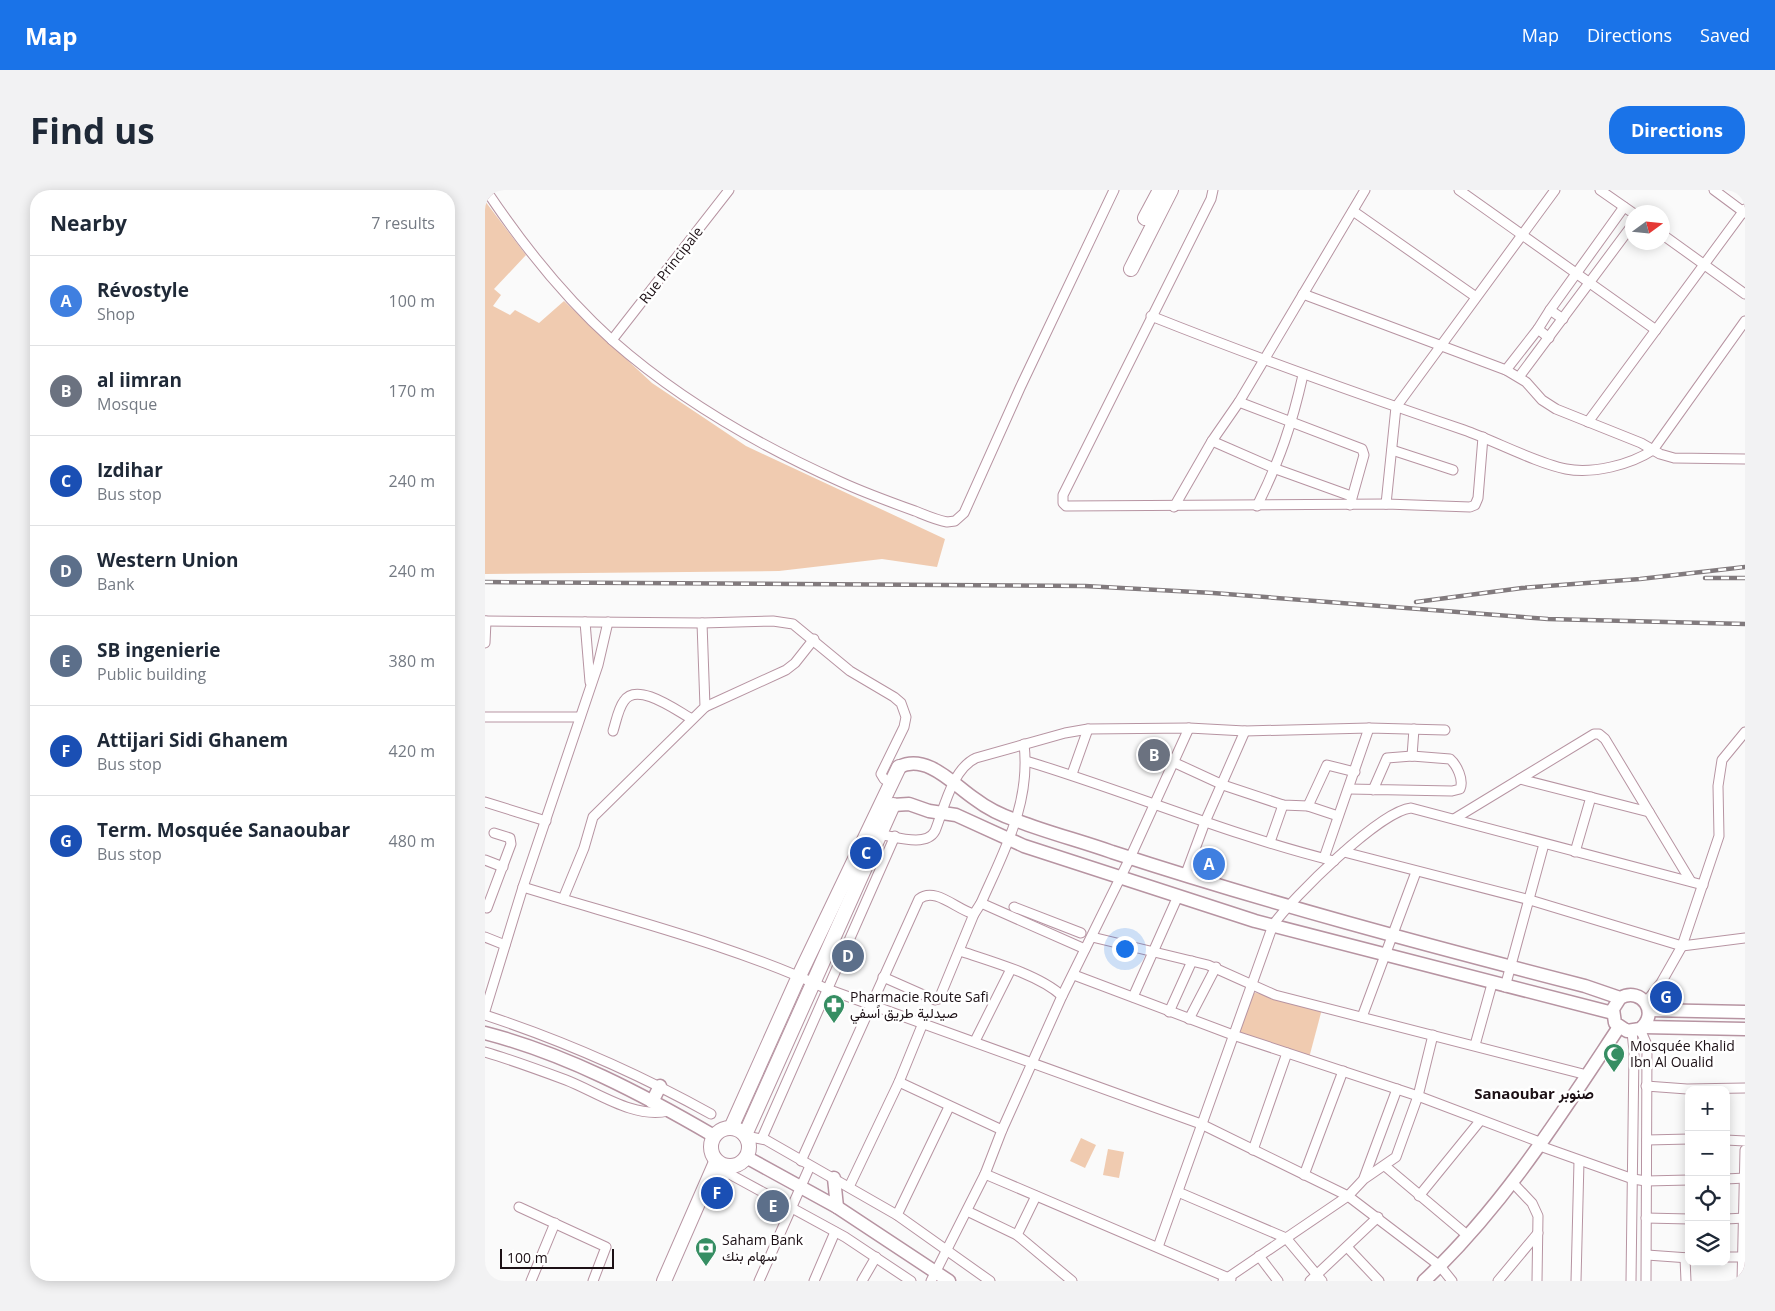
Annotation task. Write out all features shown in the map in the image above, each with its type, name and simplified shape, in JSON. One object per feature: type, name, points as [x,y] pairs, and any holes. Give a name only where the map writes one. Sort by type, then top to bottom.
[{"type":"main road","points":[[1160,190],[1128,267],[1171,190]]},
{"type":"main road","points":[[731,1128],[799,976],[891,783],[899,767],[910,764],[927,767],[955,783],[985,806],[1017,821],[1185,876],[1286,906],[1620,998],[1631,995],[1647,1006],[1745,1012]]},
{"type":"main road","points":[[745,1136],[878,834],[893,805],[909,804],[962,817],[1009,840],[1121,878],[1273,925],[1385,956],[1613,1013]]},
{"type":"main road","points":[[1619,1027],[1613,1013],[1615,1005],[1620,998]]},
{"type":"main road","points":[[1638,1029],[1648,1020],[1647,1006]]},
{"type":"main road","points":[[1619,1027],[1638,1029],[1745,1029]]},
{"type":"main road","points":[[1424,1281],[1467,1236],[1513,1182],[1541,1144],[1619,1027]]},
{"type":"main road","points":[[485,1033],[524,1044],[570,1062],[668,1110],[714,1136]]},
{"type":"main road","points":[[651,1102],[660,1086]]},
{"type":"main road","points":[[731,1128],[745,1136],[749,1144],[746,1157],[738,1165],[723,1166],[710,1149],[714,1136],[723,1129],[731,1128]]},
{"type":"main road","points":[[746,1157],[837,1207],[934,1276],[949,1281]]},
{"type":"main road","points":[[664,1281],[723,1166]]},
{"type":"main road","points":[[674,1281],[723,1166]]},
{"type":"main road","points":[[834,1178],[837,1207]]},
{"type":"street","points":[[486,190],[530,250],[613,340],[683,395],[786,456],[870,495],[943,521],[951,522],[964,513],[1020,388],[1114,190]]},
{"type":"street","name":"Rue Principale","points":[[613,340],[729,190]]},
{"type":"street","points":[[1213,190],[1211,199],[1151,316],[1062,499],[1063,503],[1069,507],[1386,504],[1469,507],[1475,504],[1478,498],[1483,437]]},
{"type":"street","points":[[1174,507],[1212,441],[1264,361],[1365,190]]},
{"type":"street","points":[[1459,190],[1656,330]]},
{"type":"street","points":[[1386,504],[1396,407],[1555,190]]},
{"type":"street","points":[[1505,370],[1538,329],[1576,272],[1624,207],[1600,190]]},
{"type":"street","points":[[1588,422],[1744,211],[1714,190]]},
{"type":"street","points":[[1353,211],[1476,297]]},
{"type":"street","points":[[1519,378],[1625,234]]},
{"type":"street","points":[[1670,239],[1745,294]]},
{"type":"street","points":[[1303,294],[1505,370],[1519,378],[1549,405],[1673,458],[1745,459]]},
{"type":"street","points":[[1550,310],[1563,319]]},
{"type":"street","points":[[1151,316],[1264,361],[1483,437],[1555,466],[1576,470],[1607,467],[1641,457],[1653,450],[1745,321]]},
{"type":"street","points":[[1538,329],[1549,338]]},
{"type":"street","points":[[1257,506],[1276,469],[1292,422],[1303,375]]},
{"type":"street","points":[[1239,402],[1362,449],[1364,455],[1350,505]]},
{"type":"street","points":[[1212,441],[1276,469],[1351,496]]},
{"type":"street","points":[[1392,450],[1453,470]]},
{"type":"street","points":[[485,643],[485,621],[784,622],[793,624],[814,639],[850,671],[893,696],[903,708],[905,717],[904,727],[881,774],[883,779],[891,783]]},
{"type":"street","points":[[585,622],[590,685]]},
{"type":"street","points":[[485,1011],[523,887],[601,654],[608,622]]},
{"type":"street","points":[[702,623],[705,707]]},
{"type":"street","points":[[563,899],[584,848],[593,818],[705,707],[786,670],[795,663],[814,639]]},
{"type":"street","points":[[613,731],[623,702],[629,696],[638,694],[647,695],[692,719]]},
{"type":"street","points":[[486,720],[580,717]]},
{"type":"street","points":[[934,1276],[985,1174],[1002,1130],[1062,996],[1121,878],[1189,728]]},
{"type":"street","points":[[878,834],[926,839],[933,835],[955,783],[963,768],[972,760],[1024,744],[1088,729],[1189,728],[1245,731],[1369,728],[1445,730]]},
{"type":"street","points":[[1324,858],[1369,728]]},
{"type":"street","points":[[1072,774],[1088,729]]},
{"type":"street","points":[[1412,756],[1414,730]]},
{"type":"street","points":[[1185,876],[1205,822],[1223,785],[1245,731]]},
{"type":"street","points":[[1453,819],[1595,734],[1599,734],[1605,739],[1690,880]]},
{"type":"street","points":[[1647,1006],[1682,946],[1719,836],[1718,786],[1722,760],[1744,736]]},
{"type":"street","points":[[883,977],[935,1000],[939,999],[974,914],[981,904],[1017,821],[1026,761],[1024,744]]},
{"type":"street","points":[[1349,789],[1373,790],[1416,791],[1457,790],[1460,789],[1462,784],[1457,768],[1450,759],[1412,756],[1387,758],[1373,790]]},
{"type":"street","points":[[1026,761],[1072,774],[1205,822],[1334,861]]},
{"type":"street","points":[[1173,762],[1223,785],[1283,805],[1308,806],[1338,816]]},
{"type":"street","points":[[1308,806],[1327,765],[1355,772]]},
{"type":"street","points":[[1520,778],[1649,812]]},
{"type":"street","points":[[1411,808],[1416,791]]},
{"type":"street","points":[[1575,852],[1591,797]]},
{"type":"street","points":[[485,802],[546,821]]},
{"type":"street","points":[[1270,842],[1283,805]]},
{"type":"street","points":[[1158,1247],[1273,925],[1286,906],[1334,861],[1396,812],[1411,808],[1575,852],[1690,880],[1703,885]]},
{"type":"street","points":[[487,908],[511,841],[510,838],[494,833]]},
{"type":"street","points":[[762,1138],[895,836]]},
{"type":"street","points":[[1475,1045],[1499,985],[1511,967],[1544,844]]},
{"type":"street","points":[[1344,852],[1530,900],[1682,946],[1745,938]]},
{"type":"street","points":[[485,860],[503,867]]},
{"type":"street","points":[[1362,1017],[1416,872]]},
{"type":"street","points":[[523,887],[799,976],[827,989],[1034,1062],[1201,1124],[1348,1196],[1440,1266],[1452,1281]]},
{"type":"street","points":[[801,1161],[916,905],[923,896],[938,897],[974,914]]},
{"type":"street","points":[[1133,997],[1178,896]]},
{"type":"street","points":[[981,904],[1085,949]]},
{"type":"street","points":[[1014,907],[1081,932]]},
{"type":"street","points":[[1046,932],[1051,921]]},
{"type":"street","points":[[485,937],[505,945]]},
{"type":"street","points":[[1092,937],[1216,967],[1275,995],[1475,1045],[1587,1076]]},
{"type":"street","points":[[960,951],[1011,969],[1056,990],[1062,996]]},
{"type":"street","points":[[1169,1012],[1191,961]]},
{"type":"street","points":[[1189,1019],[1216,967]]},
{"type":"street","points":[[975,1041],[1011,969]]},
{"type":"street","points":[[1074,974],[1233,1035],[1418,1096],[1541,1144],[1579,1161],[1633,1179],[1646,1181],[1685,1180]]},
{"type":"street","points":[[485,1015],[551,1038],[660,1086],[711,1114]]},
{"type":"street","points":[[849,1187],[899,1082],[923,1023]]},
{"type":"street","points":[[1638,1029],[1647,1045],[1646,1281]]},
{"type":"street","points":[[1631,1281],[1634,1051],[1638,1029]]},
{"type":"street","points":[[985,1174],[1158,1247],[1228,1280],[1259,1256],[1348,1196],[1364,1179],[1396,1157],[1418,1096],[1433,1035]]},
{"type":"street","points":[[485,1052],[547,1073],[638,1110],[650,1113],[668,1110]]},
{"type":"street","points":[[1253,1150],[1287,1053]]},
{"type":"street","points":[[1304,1175],[1343,1071]]},
{"type":"street","points":[[899,1082],[949,1107],[1002,1130]]},
{"type":"street","points":[[1646,1086],[1687,1089],[1745,1088]]},
{"type":"street","points":[[1364,1179],[1397,1089]]},
{"type":"street","points":[[897,1214],[949,1107]]},
{"type":"street","points":[[1419,1196],[1480,1121]]},
{"type":"street","points":[[745,1136],[762,1138],[897,1214],[990,1281]]},
{"type":"street","points":[[1647,1140],[1685,1139]]},
{"type":"street","points":[[1730,1140],[1745,1140]]},
{"type":"street","points":[[1742,1281],[1745,1218],[1743,1206],[1745,1150]]},
{"type":"street","points":[[1576,1281],[1579,1161]]},
{"type":"street","points":[[723,1166],[876,1257],[911,1281]]},
{"type":"street","points":[[759,1281],[810,1166]]},
{"type":"street","points":[[1385,1166],[1467,1236]]},
{"type":"street","points":[[1730,1179],[1745,1178]]},
{"type":"street","points":[[1513,1182],[1536,1208],[1538,1233],[1537,1281]]},
{"type":"street","points":[[1179,1192],[1286,1238],[1317,1279],[1378,1217]]},
{"type":"street","points":[[1017,1235],[1036,1196]]},
{"type":"street","points":[[519,1207],[606,1247],[593,1281]]},
{"type":"street","points":[[967,1211],[1017,1235],[1072,1281]]},
{"type":"street","points":[[1646,1218],[1685,1219]]},
{"type":"street","points":[[1730,1219],[1745,1218]]},
{"type":"street","points":[[531,1281],[555,1223]]},
{"type":"street","points":[[814,1281],[835,1232]]},
{"type":"street","points":[[1504,1279],[1538,1233]]},
{"type":"street","points":[[1347,1247],[1379,1281]]},
{"type":"street","points":[[1647,1255],[1685,1258]]},
{"type":"street","points":[[1259,1256],[1278,1281]]},
{"type":"street","points":[[862,1281],[876,1257]]},
{"type":"street","points":[[1730,1257],[1744,1257]]},
{"type":"street","points":[[1686,1281],[1687,1266]]},
{"type":"shaded area","points":[[485,201],[526,255],[494,289],[501,295],[493,306],[510,315],[515,310],[539,323],[564,301],[652,383],[746,446],[945,539],[937,567],[882,559],[779,571],[485,574]]},
{"type":"shaded area","points":[[1252,992],[1322,1009],[1309,1058],[1234,1033]]},
{"type":"shaded area","points":[[1081,1138],[1096,1145],[1085,1168],[1070,1161]]},
{"type":"shaded area","points":[[1108,1149],[1124,1152],[1119,1178],[1103,1175]]},
{"type":"railway","points":[[1416,602],[1522,588],[1640,579],[1745,567]]},
{"type":"railway","points":[[1705,578],[1745,578]]},
{"type":"railway","points":[[485,582],[1085,586],[1213,593],[1548,619],[1745,624]]},
{"type":"place","name":"al iimran","points":[[1154,755]]},
{"type":"place","name":"Izdihar","points":[[866,853]]},
{"type":"place","name":"Révostyle","points":[[1209,864]]},
{"type":"place","name":"Western Union","points":[[848,956]]},
{"type":"place","name":"Term. Mosquée Sanaoubar","points":[[1666,997]]},
{"type":"place","name":"Pharmacie Route Safi صيدلية طريق اًسفي","points":[[834,1024]]},
{"type":"place","name":"Mosquée Khalid Ibn Al Oualid","points":[[1614,1073]]},
{"type":"place","name":"Attijari Sidi Ghanem","points":[[717,1193]]},
{"type":"place","name":"SB ingenierie","points":[[773,1206]]},
{"type":"place","name":"Saham Bank سهام بنك","points":[[706,1267]]},
{"type":"district","name":"Sanaoubar صنوبر","points":[[1534,1094]]}]
